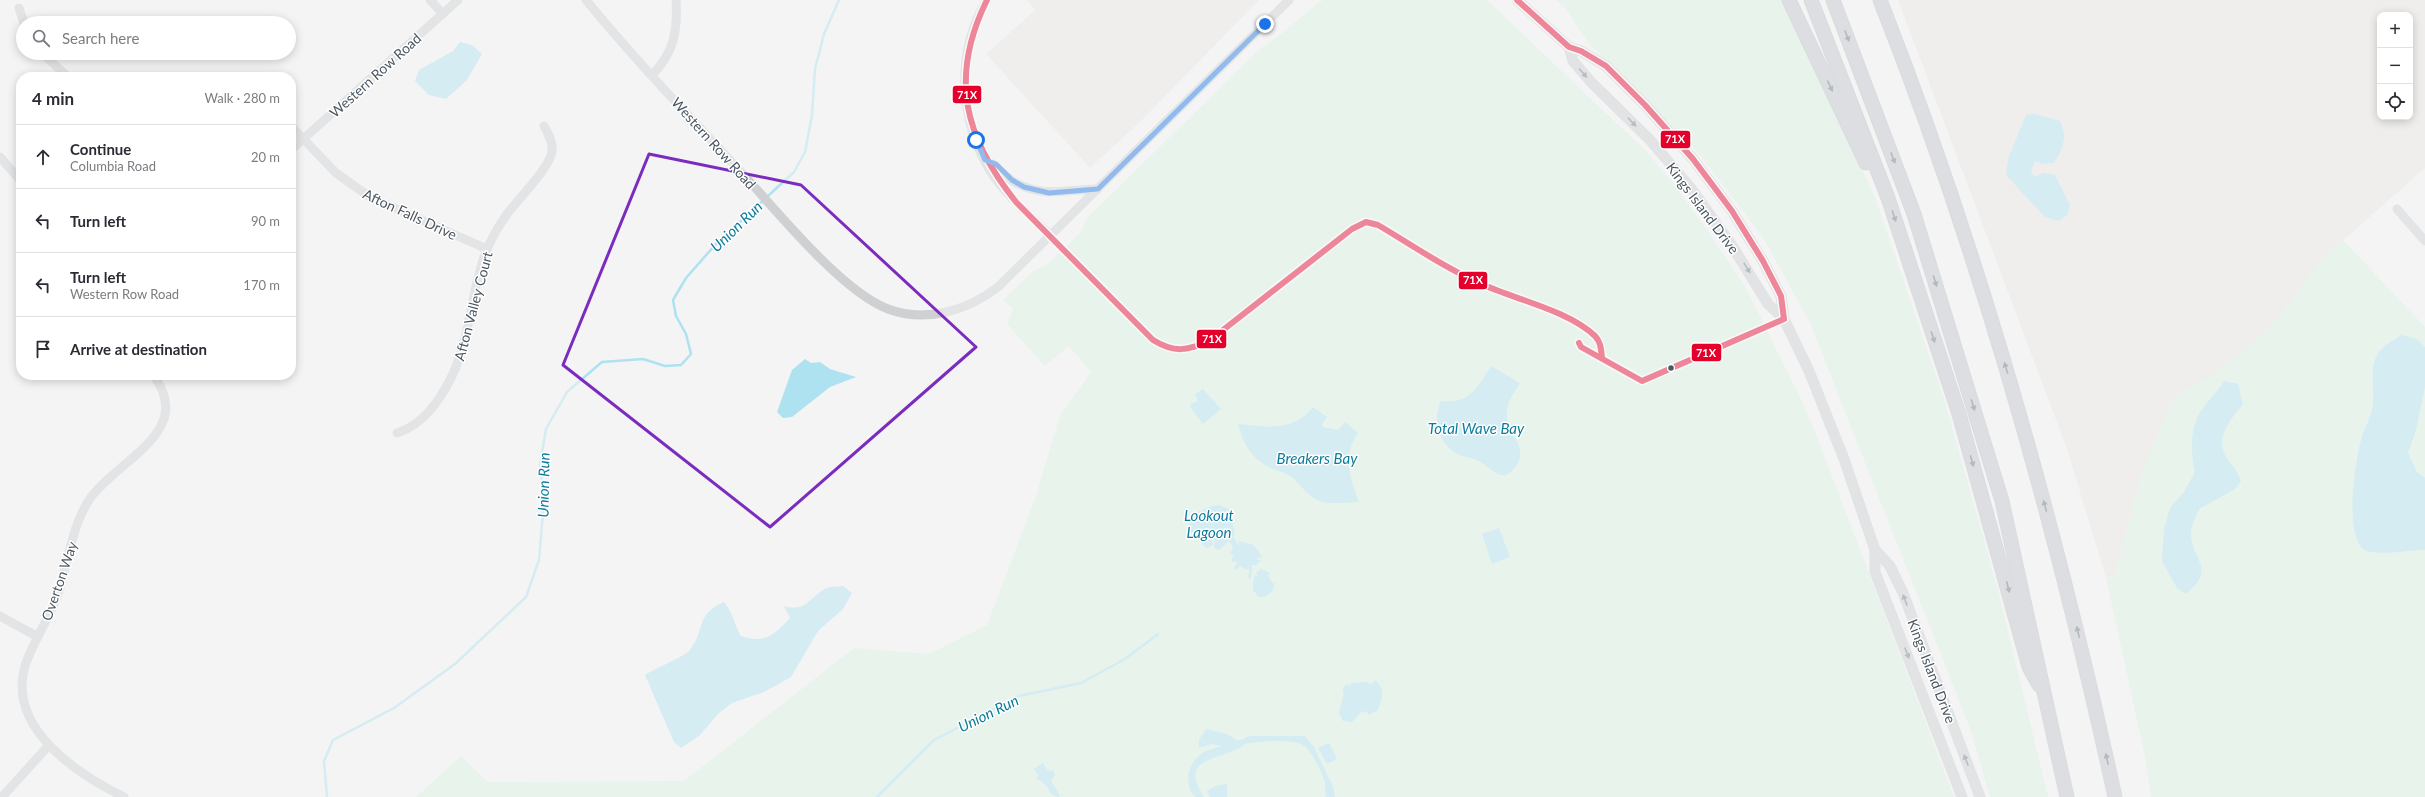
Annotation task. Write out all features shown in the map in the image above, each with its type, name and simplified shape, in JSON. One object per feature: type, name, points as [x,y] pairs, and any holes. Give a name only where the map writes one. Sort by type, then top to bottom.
[{"type":"highway","points":[[1789,0],[1870,172],[1888,198]]},
{"type":"highway","points":[[1811,0],[1888,198],[1958,414],[2029,667],[2046,699]]},
{"type":"highway","points":[[1834,0],[1914,214],[2000,494],[2067,797]]},
{"type":"highway","points":[[1880,0],[1954,204],[2025,433],[2076,625],[2115,797]]},
{"type":"main road","name":"Kings Island Drive","points":[[1518,0],[1569,47],[1581,51],[1606,66],[1645,105],[1693,159],[1732,211],[1763,262],[1781,296],[1784,320],[1815,385],[1844,459],[1875,550],[1875,572],[1962,797]]},
{"type":"main road","name":"Kings Island Drive","points":[[1569,47],[1573,61],[1586,77],[1650,140],[1690,187],[1735,250],[1768,304],[1784,320]]},
{"type":"main road","name":"Kings Island Drive","points":[[1875,550],[1890,566],[1903,593],[1980,797]]},
{"type":"street","points":[[430,0],[443,14]]},
{"type":"street","name":"Western Row Road","points":[[296,145],[458,0]]},
{"type":"street","name":"Western Row Road","points":[[586,0],[756,189],[838,275],[865,297],[888,309],[921,315],[938,314],[984,298],[1050,236],[1289,0]]},
{"type":"street","points":[[652,75],[669,53],[676,37],[678,20],[676,0]]},
{"type":"street","points":[[987,0],[969,39],[965,80],[968,112],[985,160],[1001,186],[1050,236]]},
{"type":"street","points":[[19,8],[22,16]]},
{"type":"street","points":[[50,60],[63,72]]},
{"type":"street","name":"Afton Valley Court","points":[[397,433],[410,429],[421,421],[446,389],[456,371],[467,339],[478,279],[487,249],[505,217],[551,158],[552,145],[544,126]]},
{"type":"street","name":"Afton Falls Drive","points":[[296,131],[336,173],[370,197],[487,249]]},
{"type":"street","points":[[0,157],[16,175]]},
{"type":"street","points":[[985,160],[996,164],[1012,180],[1024,187],[1049,193],[1098,189]]},
{"type":"street","points":[[2398,209],[2425,241]]},
{"type":"street","name":"Overton Way","points":[[124,797],[92,780],[49,745],[30,719],[23,693],[25,667],[56,599],[79,520],[88,502],[105,481],[151,440],[164,424],[167,410],[165,396],[156,380]]},
{"type":"street","points":[[0,616],[38,637]]},
{"type":"street","points":[[2,797],[49,745]]},
{"type":"highlighted area","points":[[649,154],[801,185],[976,347],[770,527],[563,365]]},
{"type":"shaded area","points":[[1027,0],[1259,0],[1139,123],[1090,168],[986,54],[1035,10]]},
{"type":"shaded area","points":[[1898,0],[2425,0],[2425,168],[2323,258],[2282,313],[2260,337],[2214,374],[2173,398],[2141,476],[2115,575],[2106,578],[2067,449]]},
{"type":"green space","points":[[1323,0],[1487,0],[1646,151],[1672,182],[1707,230],[1747,290],[1800,397],[1814,429],[1954,797],[416,797],[461,756],[488,782],[684,781],[854,648],[929,654],[987,625],[1036,496],[1060,415],[1091,372],[1069,346],[1045,366],[1007,324],[1013,309],[1003,300],[1034,270],[1047,265],[1081,232],[1086,219],[1261,48]]},
{"type":"green space","points":[[1556,0],[1786,0],[1876,200],[1944,399],[1998,590],[2048,797],[1990,797],[1971,731],[1810,323],[1764,239],[1700,155],[1588,42],[1565,8]]},
{"type":"green space","points":[[2343,240],[2425,327],[2425,797],[2151,797],[2145,757],[2106,578],[2115,575],[2141,476],[2173,398],[2214,374],[2260,337],[2282,313],[2323,258]]},
{"type":"water","points":[[460,42],[472,45],[482,54],[467,80],[446,99],[429,95],[415,81],[419,70],[453,51]]},
{"type":"water","points":[[2035,114],[2060,121],[2064,133],[2062,148],[2054,163],[2043,164],[2035,161],[2031,171],[2034,177],[2043,173],[2055,175],[2070,205],[2067,215],[2059,221],[2045,217],[2006,175],[2008,159],[2026,115]]},
{"type":"water","points":[[2401,335],[2417,339],[2425,347],[2425,387],[2416,430],[2408,453],[2417,472],[2425,478],[2425,550],[2383,553],[2367,551],[2362,548],[2357,539],[2354,527],[2353,512],[2354,480],[2361,440],[2373,405],[2374,364],[2379,352]]},
{"type":"water","points":[[805,359],[811,363],[820,362],[830,369],[856,377],[830,387],[792,417],[783,418],[777,412],[792,370]]},
{"type":"water","name":"Total Wave Bay","points":[[1491,366],[1520,383],[1512,396],[1507,410],[1509,427],[1519,447],[1519,462],[1513,470],[1508,474],[1503,475],[1494,472],[1477,460],[1459,455],[1450,449],[1441,437],[1437,423],[1438,408],[1441,401],[1451,402],[1459,400],[1472,393],[1482,381]]},
{"type":"water","points":[[2224,381],[2238,384],[2243,404],[2225,430],[2222,445],[2228,460],[2241,481],[2235,489],[2199,509],[2191,532],[2194,550],[2200,563],[2200,577],[2195,585],[2186,594],[2177,588],[2162,561],[2164,529],[2170,508],[2184,492],[2195,472],[2192,443],[2196,421],[2199,414]]},
{"type":"water","points":[[1203,389],[1221,409],[1203,424],[1190,407],[1191,404],[1198,401],[1195,394]]},
{"type":"water","name":"Breakers Bay","points":[[1313,407],[1327,417],[1322,424],[1323,427],[1338,430],[1345,422],[1358,433],[1350,450],[1349,467],[1359,502],[1328,503],[1315,499],[1292,477],[1263,464],[1253,455],[1242,437],[1238,424],[1269,427],[1288,424],[1297,421]]},
{"type":"water","name":"Lookout Lagoon","points":[[1219,505],[1231,510],[1225,515],[1232,522],[1235,534],[1233,537],[1239,546],[1239,541],[1254,545],[1262,557],[1256,559],[1267,563],[1259,561],[1257,565],[1252,565],[1251,579],[1248,578],[1250,568],[1247,570],[1240,566],[1236,570],[1234,567],[1237,562],[1232,562],[1232,558],[1235,556],[1230,554],[1233,547],[1229,541],[1219,550],[1214,548],[1215,540],[1212,540],[1213,545],[1206,548],[1192,532],[1188,535],[1189,523],[1196,514],[1201,510]]},
{"type":"water","points":[[1499,528],[1510,557],[1492,564],[1482,534]]},
{"type":"water","points":[[1261,569],[1270,573],[1268,575],[1272,583],[1274,583],[1274,586],[1270,594],[1259,597],[1253,590],[1254,575],[1258,577],[1256,573]]},
{"type":"water","points":[[843,586],[852,593],[843,609],[818,631],[791,677],[764,692],[732,703],[719,713],[699,736],[681,748],[674,742],[645,675],[689,651],[694,644],[704,618],[708,612],[724,602],[741,636],[757,639],[763,638],[774,633],[790,618],[784,606],[792,608],[798,607],[808,603],[821,591],[827,588]]},
{"type":"water","points":[[1375,680],[1381,687],[1382,691],[1382,698],[1378,710],[1369,715],[1367,711],[1360,713],[1352,722],[1343,721],[1339,713],[1343,696],[1346,694],[1343,694],[1343,687],[1349,684],[1350,687],[1351,683],[1365,682],[1372,684]]},
{"type":"water","points":[[1206,729],[1227,734],[1238,741],[1249,736],[1305,736],[1314,747],[1333,787],[1335,797],[1326,797],[1325,782],[1323,777],[1310,752],[1303,745],[1292,742],[1275,741],[1245,744],[1238,749],[1208,760],[1202,764],[1197,769],[1195,776],[1197,785],[1204,797],[1195,797],[1191,791],[1188,778],[1189,771],[1195,759],[1206,751],[1222,746],[1212,744],[1199,748],[1199,740]]},
{"type":"water","points":[[1329,743],[1337,759],[1327,764],[1318,748]]},
{"type":"water","points":[[1043,763],[1048,771],[1053,770],[1055,775],[1051,781],[1060,796],[1058,797],[1051,794],[1046,785],[1036,778],[1039,776],[1034,769]]},
{"type":"water","points":[[1227,784],[1227,797],[1210,797],[1207,791],[1216,786]]},
{"type":"waterway","name":"Union Run","points":[[327,797],[324,761],[333,740],[394,708],[455,664],[526,597],[539,560],[544,501],[540,464],[546,429],[567,392],[602,362],[643,359],[665,366],[681,365],[691,354],[686,334],[676,316],[673,300],[686,278],[715,245],[794,172],[805,152],[812,115],[815,69],[824,34],[839,0]]},
{"type":"waterway","name":"Union Run","points":[[877,797],[934,740],[1019,696],[1081,683],[1125,659],[1158,634]]},
{"type":"transit line","name":"71X","points":[[987,0],[975,28],[968,55],[966,81],[968,106],[974,130],[984,154],[998,178],[1016,202],[1153,340],[1174,349],[1187,349],[1209,341],[1352,229],[1366,222],[1378,225],[1444,265],[1471,279],[1557,313],[1584,327],[1597,338],[1602,358]]},
{"type":"transit line","name":"71X","points":[[1517,0],[1569,47],[1581,51],[1606,66],[1645,105],[1693,159],[1732,211],[1763,261],[1781,296],[1784,319]]},
{"type":"transit line","name":"71X","points":[[1579,343],[1581,347],[1642,381],[1784,319]]},
{"type":"route","points":[[976,140],[985,160],[996,164],[999,169],[1012,180],[1024,187],[1049,193],[1080,189],[1098,189],[1265,24]]}]
